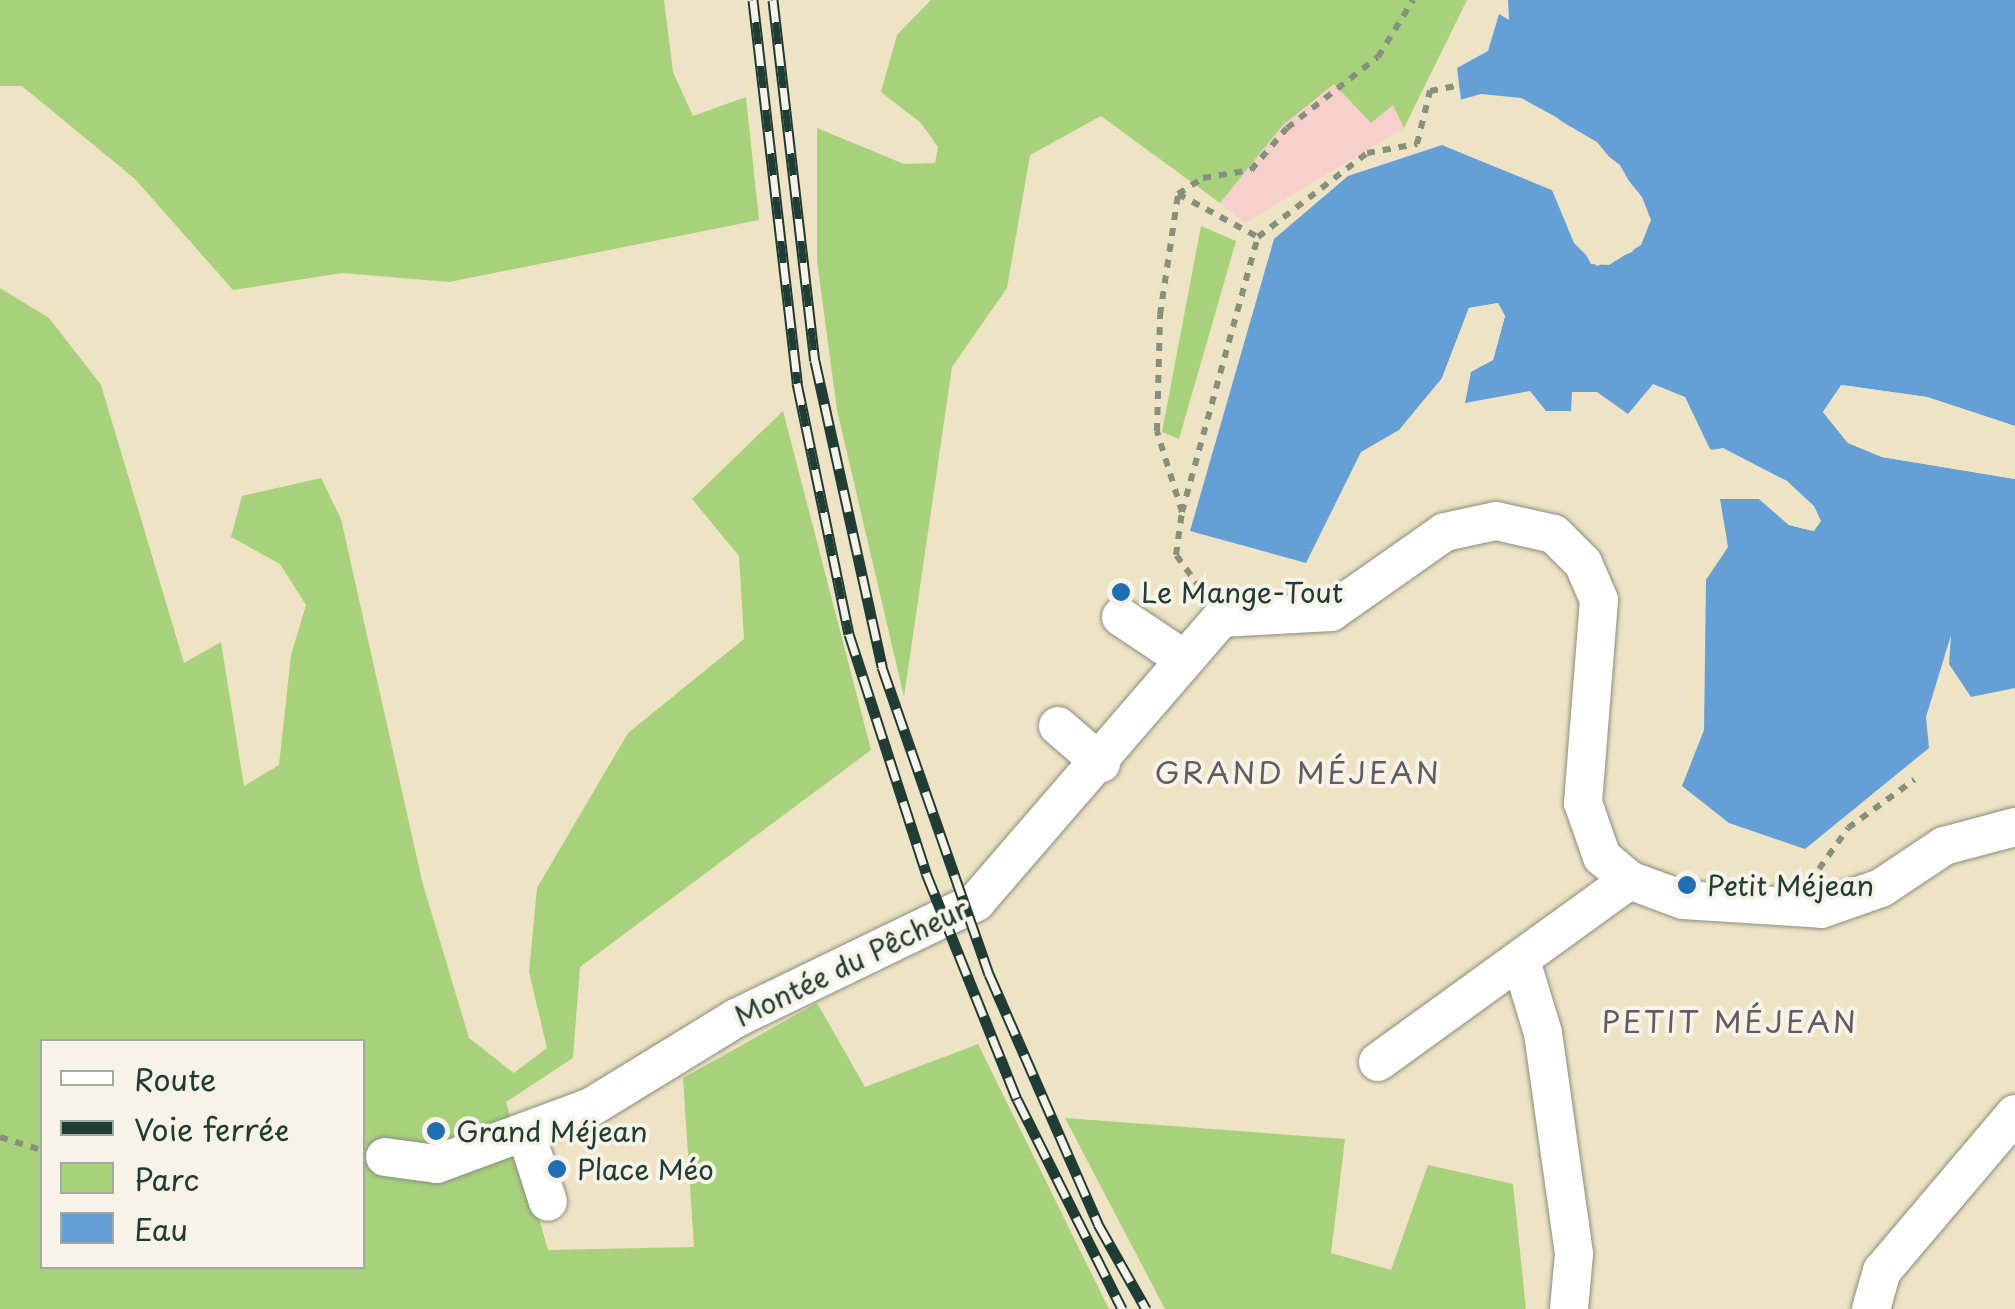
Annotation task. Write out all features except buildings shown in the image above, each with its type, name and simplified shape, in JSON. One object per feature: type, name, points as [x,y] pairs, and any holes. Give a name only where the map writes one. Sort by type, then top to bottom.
[{"type":"street","points":[[1221,618],[1331,612],[1445,532],[1496,521],[1554,534],[1583,563],[1599,600],[1583,803],[1602,857],[1629,880],[1683,900],[1795,908],[1881,888],[1944,846],[2015,827]]},
{"type":"street","points":[[1121,617],[1184,660]]},
{"type":"street","name":"Montée du Pêcheur","points":[[386,1157],[437,1164],[591,1107],[736,1018],[976,902],[1101,764],[1221,618]]},
{"type":"street","points":[[1058,726],[1101,764]]},
{"type":"street","points":[[1378,1062],[1522,964],[1629,880]]},
{"type":"street","points":[[1522,964],[1543,1033],[1574,1254],[1569,1309]]},
{"type":"street","points":[[1871,1309],[1882,1271],[2015,1114]]},
{"type":"street","points":[[526,1132],[548,1202]]},
{"type":"path","points":[[1182,512],[1157,431],[1160,315],[1178,194],[1203,178],[1252,170],[1287,128],[1378,57],[1413,0]]},
{"type":"path","points":[[1221,618],[1176,555],[1182,512],[1258,237],[1366,153],[1417,144],[1430,91],[1462,86]]},
{"type":"path","points":[[1178,194],[1258,237]]},
{"type":"path","points":[[1795,908],[1848,828],[1914,780]]},
{"type":"path","points":[[0,1136],[40,1149]]},
{"type":"shaded area","points":[[1334,83],[1393,105],[1404,128],[1245,223],[1220,203],[1283,125]]},
{"type":"green space","points":[[0,0],[664,0],[673,72],[693,116],[746,97],[759,220],[449,282],[342,273],[233,290],[135,179],[22,86],[0,86]]},
{"type":"green space","points":[[931,0],[1467,0],[1404,128],[1393,105],[1371,123],[1334,84],[1283,125],[1220,203],[1101,116],[1030,155],[1007,288],[952,367],[904,697],[837,410],[817,261],[817,128],[904,164],[935,163],[938,147],[921,123],[881,92],[897,35]]},
{"type":"green space","points":[[1201,226],[1236,241],[1179,439],[1162,432]]},
{"type":"green space","points":[[0,288],[49,318],[101,385],[184,663],[221,642],[244,786],[279,765],[291,655],[306,605],[280,564],[231,537],[242,496],[321,478],[341,519],[422,881],[469,1038],[514,1073],[547,1048],[529,972],[537,888],[628,733],[744,639],[739,556],[692,499],[783,411],[871,750],[580,967],[573,1058],[506,1102],[548,1250],[694,1247],[683,1078],[817,1003],[865,1087],[978,1044],[1109,1309],[0,1309]]},
{"type":"green space","points":[[1065,1118],[1345,1139],[1331,1253],[1391,1270],[1428,1165],[1513,1184],[1526,1309],[1165,1309]]},
{"type":"water","points":[[1508,0],[2015,0],[2015,426],[1927,397],[1842,385],[1823,412],[1848,443],[1882,457],[2015,479],[2015,688],[1971,697],[1949,664],[1951,635],[1926,717],[1929,748],[1805,849],[1729,823],[1682,786],[1704,730],[1706,580],[1728,547],[1720,499],[1759,499],[1789,525],[1813,531],[1821,521],[1787,481],[1710,449],[1685,397],[1653,384],[1628,414],[1597,392],[1572,392],[1571,411],[1546,411],[1530,391],[1465,403],[1471,372],[1493,360],[1505,316],[1498,303],[1469,308],[1442,378],[1399,430],[1361,452],[1306,563],[1190,531],[1274,239],[1348,176],[1442,145],[1552,190],[1574,243],[1597,266],[1632,252],[1651,220],[1620,165],[1556,117],[1521,98],[1461,100],[1457,68],[1488,51],[1499,14],[1509,20]]},
{"type":"pier","points":[[1481,94],[1521,98],[1597,142],[1642,197],[1651,220],[1641,245],[1609,265],[1591,264],[1552,190],[1442,145],[1555,186],[1593,260],[1637,242],[1646,220],[1638,200],[1594,146],[1519,103],[1456,101]]},
{"type":"pier","points":[[1498,303],[1505,316],[1493,360],[1466,373],[1489,357],[1499,316],[1495,308],[1472,312],[1442,378],[1469,308]]},
{"type":"pier","points":[[1841,385],[1927,397],[2015,426],[1843,391],[1829,411],[1851,439],[1883,452],[1964,463],[2015,479],[1882,457],[1848,443],[1823,412]]},
{"type":"pier","points":[[1723,448],[1787,481],[1814,506],[1821,521],[1814,531],[1789,525],[1759,499],[1716,495],[1737,488],[1762,495],[1792,521],[1815,520],[1784,485],[1705,451]]},
{"type":"railway","points":[[753,0],[797,383],[849,634],[926,873],[1017,1099],[1122,1309]]},
{"type":"railway","points":[[773,0],[815,361],[882,667],[989,974],[1098,1224],[1146,1309]]},
{"type":"place","name":"Le Mange-Tout","points":[[1121,592]]},
{"type":"place","name":"Petit Méjean","points":[[1687,885]]},
{"type":"place","name":"Grand Méjean","points":[[436,1131]]},
{"type":"place","name":"Place Méo","points":[[557,1169]]},
{"type":"district","name":"GRAND MÉJEAN","points":[[1298,772]]},
{"type":"district","name":"PETIT MÉJEAN","points":[[1730,1021]]}]
